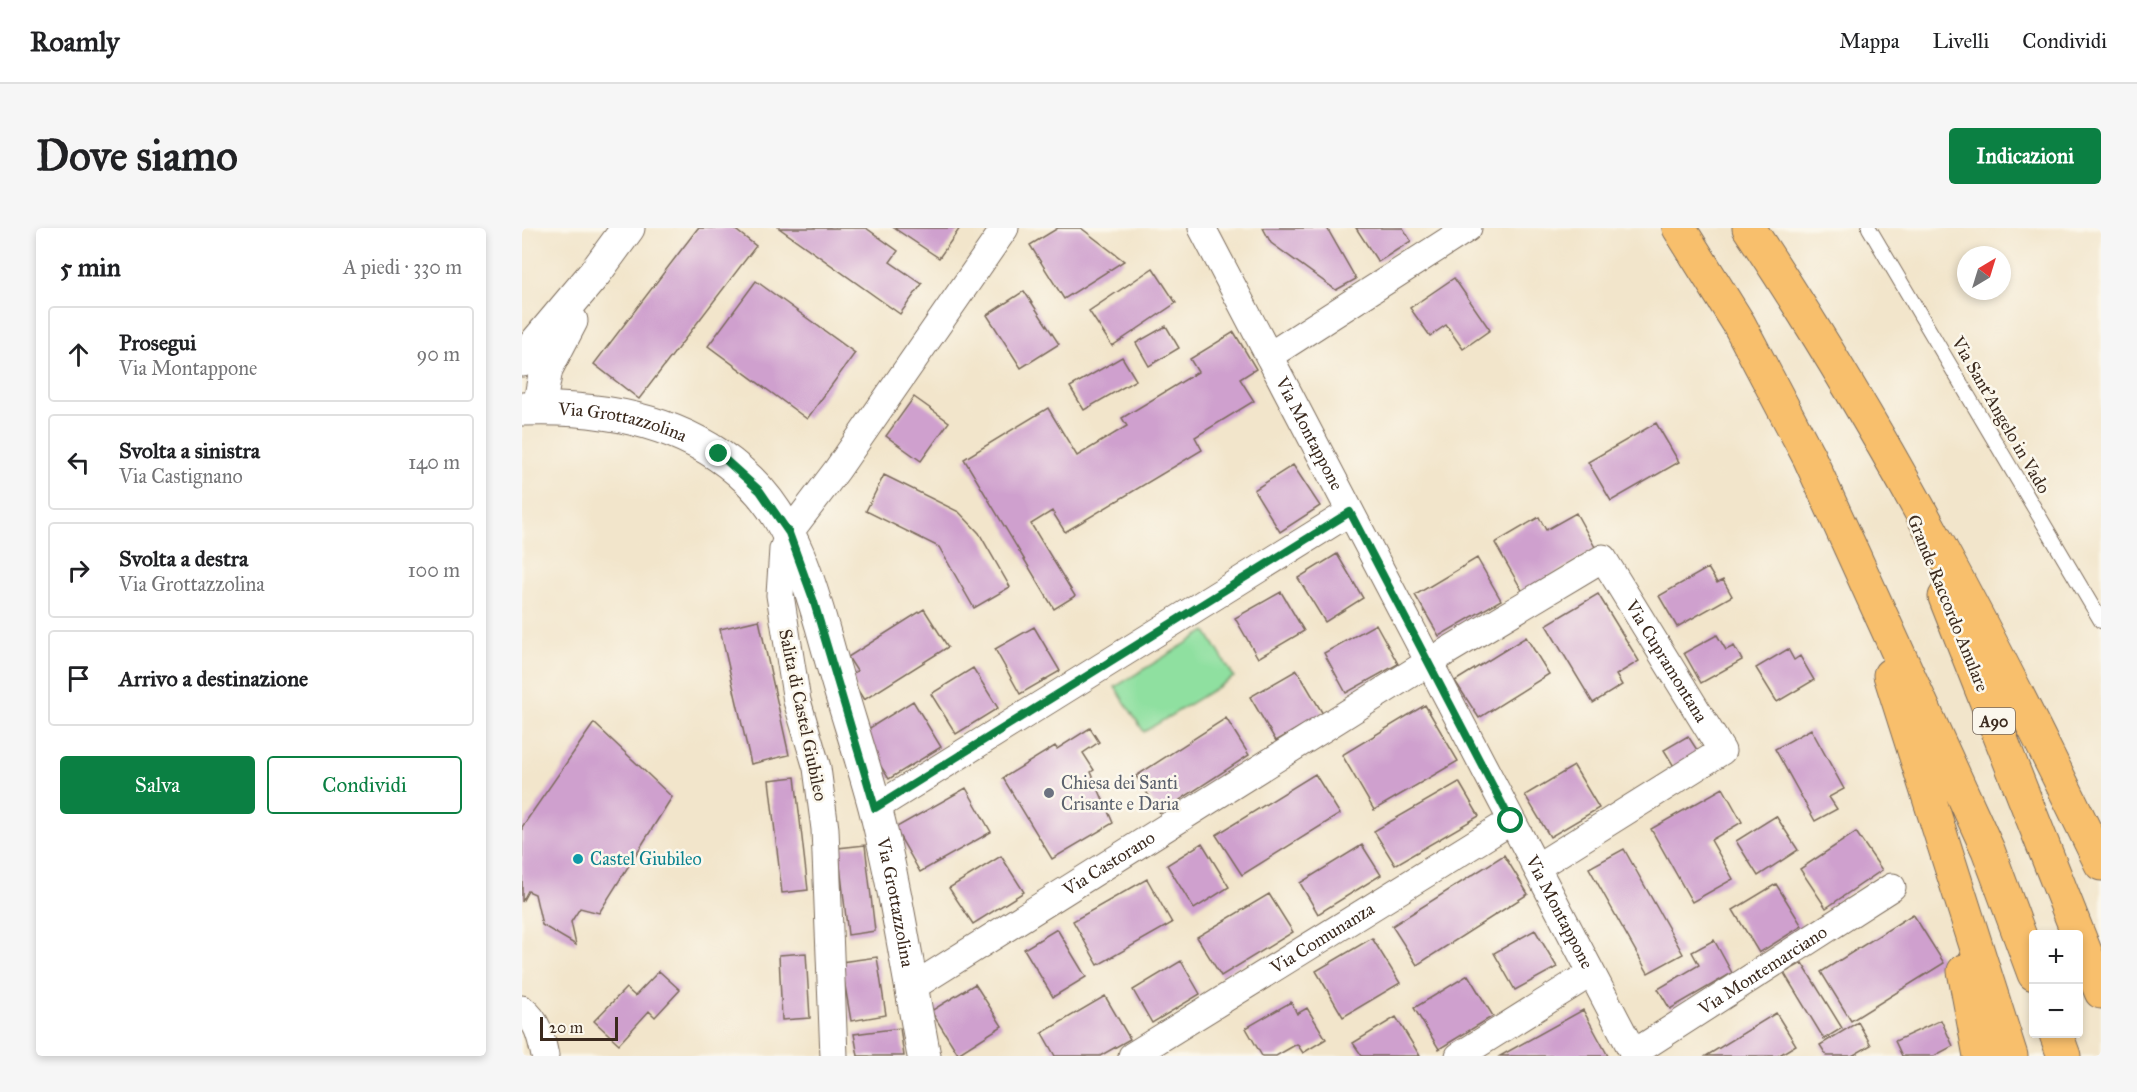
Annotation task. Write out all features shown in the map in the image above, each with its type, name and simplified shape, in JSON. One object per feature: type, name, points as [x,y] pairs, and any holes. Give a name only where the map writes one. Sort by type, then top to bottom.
[{"type":"highway","points":[[1679,228],[1759,361],[1845,533],[1988,850],[2029,961]]},
{"type":"highway","name":"Grande Raccordo Anulare","points":[[1749,228],[1887,450],[2036,728],[2101,864]]},
{"type":"highway","name":"Grande Raccordo Anulare","points":[[1887,450],[2101,992]]},
{"type":"highway","points":[[1845,533],[1955,886],[2011,1056]]},
{"type":"highway","points":[[2036,728],[2101,827]]},
{"type":"highway","points":[[1955,886],[1957,933],[1980,1056]]},
{"type":"highway","points":[[2057,1038],[2064,1056]]},
{"type":"street","points":[[522,360],[595,273],[628,228]]},
{"type":"street","name":"Salita di Castel Giubileo","points":[[834,1056],[835,1032],[828,957],[827,861],[822,800],[817,768],[797,701],[780,595],[780,568],[789,533],[837,471],[1005,228]]},
{"type":"street","name":"Via Montappone","points":[[1202,228],[1635,1055]]},
{"type":"street","points":[[1269,356],[1468,228]]},
{"type":"street","points":[[530,409],[546,369],[595,273]]},
{"type":"street","name":"Via Grottazzolina","points":[[530,409],[628,416],[663,427],[699,443],[727,460],[751,481],[769,502],[789,533],[813,599],[875,808],[924,1056]]},
{"type":"street","points":[[875,808],[1350,512]]},
{"type":"street","name":"Via Cupramontana","points":[[1429,662],[1603,558],[1722,751],[1537,867]]},
{"type":"street","name":"Via Castorano","points":[[911,988],[1429,662]]},
{"type":"street","name":"Via Comunanza","points":[[1132,1056],[1511,821]]},
{"type":"street","name":"Via Montemarciano","points":[[1635,1055],[1892,887]]},
{"type":"street","points":[[1459,1056],[1591,974]]},
{"type":"street","points":[[522,1009],[532,1016],[536,1024],[545,1056]]},
{"type":"lane","name":"Via Sant'Angelo in Vado","points":[[1869,228],[2101,621]]},
{"type":"green space","points":[[1206,631],[1234,677],[1144,732],[1115,687]]},
{"type":"building","points":[[698,228],[733,228],[756,246],[639,399],[594,364]]},
{"type":"building","points":[[779,228],[866,228],[898,251],[890,262],[922,284],[900,314]]},
{"type":"building","points":[[894,228],[960,228],[939,258]]},
{"type":"building","points":[[1058,228],[1081,228],[1124,261],[1064,299],[1030,245]]},
{"type":"building","points":[[1263,228],[1327,228],[1356,279],[1336,290],[1271,243]]},
{"type":"building","points":[[1356,228],[1403,228],[1411,241],[1378,262]]},
{"type":"building","points":[[1153,268],[1176,303],[1112,346],[1089,311]]},
{"type":"building","points":[[1454,278],[1490,330],[1463,349],[1446,325],[1430,336],[1410,308]]},
{"type":"building","points":[[756,281],[855,353],[807,419],[708,346]]},
{"type":"building","points":[[1024,291],[1059,344],[1021,368],[987,315]]},
{"type":"building","points":[[1166,326],[1179,348],[1149,366],[1136,343]]},
{"type":"building","points":[[1234,332],[1256,369],[1240,379],[1254,401],[1195,437],[1202,450],[1065,532],[1052,511],[1031,524],[1075,596],[1054,609],[964,459],[1048,408],[1077,456],[1127,426],[1122,418],[1198,372],[1190,359]]},
{"type":"building","points":[[1122,357],[1136,380],[1084,410],[1070,387]]},
{"type":"building","points":[[914,397],[949,422],[921,461],[886,436]]},
{"type":"building","points":[[1656,423],[1679,462],[1611,501],[1588,462]]},
{"type":"building","points":[[1293,465],[1320,506],[1280,532],[1254,490]]},
{"type":"building","points":[[884,475],[959,512],[979,533],[1010,587],[974,608],[939,547],[866,511]]},
{"type":"building","points":[[1576,513],[1596,549],[1523,592],[1495,543],[1539,517],[1546,530]]},
{"type":"building","points":[[1337,554],[1363,598],[1325,622],[1298,578]]},
{"type":"building","points":[[1477,558],[1501,600],[1439,636],[1415,595]]},
{"type":"building","points":[[1708,568],[1717,583],[1723,580],[1732,596],[1677,627],[1659,596]]},
{"type":"building","points":[[1281,592],[1304,631],[1258,658],[1235,618]]},
{"type":"building","points":[[1598,594],[1639,661],[1616,675],[1622,685],[1593,703],[1546,625]]},
{"type":"building","points":[[924,609],[948,647],[864,700],[849,676],[857,671],[848,657]]},
{"type":"building","points":[[759,620],[789,755],[751,764],[720,629]]},
{"type":"building","points":[[1376,624],[1398,664],[1346,693],[1324,653]]},
{"type":"building","points":[[1034,627],[1060,671],[1020,694],[995,649]]},
{"type":"building","points":[[1717,635],[1726,650],[1734,646],[1742,660],[1701,683],[1684,653]]},
{"type":"building","points":[[1526,637],[1549,674],[1479,718],[1455,681]]},
{"type":"building","points":[[1788,649],[1794,660],[1800,656],[1814,680],[1777,702],[1756,668]]},
{"type":"building","points":[[973,668],[998,708],[956,734],[931,694]]},
{"type":"building","points":[[1297,670],[1323,714],[1276,741],[1250,697]]},
{"type":"building","points":[[913,701],[941,747],[889,779],[860,734]]},
{"type":"building","points":[[1425,705],[1458,761],[1374,810],[1342,755]]},
{"type":"building","points":[[1226,718],[1249,755],[1160,813],[1136,776]]},
{"type":"building","name":"Castel Giubileo","points":[[594,723],[672,797],[599,913],[580,908],[571,922],[576,945],[542,925],[535,894],[528,891],[522,902],[522,827]]},
{"type":"building","points":[[1090,728],[1099,742],[1083,753],[1094,770],[1091,772],[1113,823],[1052,859],[1003,778],[1055,746],[1057,749]]},
{"type":"building","points":[[1811,729],[1844,789],[1829,797],[1837,809],[1815,821],[1775,749]]},
{"type":"building","points":[[1688,736],[1699,753],[1675,768],[1664,750]]},
{"type":"building","points":[[1574,766],[1599,808],[1550,837],[1525,795]]},
{"type":"building","points":[[1315,774],[1340,814],[1242,875],[1216,835]]},
{"type":"building","points":[[795,777],[808,890],[782,893],[769,780]]},
{"type":"building","points":[[1459,782],[1479,816],[1395,865],[1374,831]]},
{"type":"building","points":[[966,788],[991,832],[920,872],[895,828]]},
{"type":"building","points":[[1723,788],[1742,822],[1711,840],[1733,879],[1692,902],[1651,829]]},
{"type":"building","points":[[1776,816],[1798,850],[1758,876],[1736,841]]},
{"type":"building","points":[[1856,832],[1882,870],[1826,908],[1800,869]]},
{"type":"building","points":[[1202,843],[1229,887],[1194,909],[1167,865]]},
{"type":"building","points":[[865,845],[875,931],[848,935],[838,848]]},
{"type":"building","points":[[1362,845],[1381,875],[1318,914],[1300,883]]},
{"type":"building","points":[[1624,849],[1683,954],[1648,973],[1589,868]]},
{"type":"building","points":[[1504,855],[1528,894],[1417,965],[1392,926]]},
{"type":"building","points":[[1001,856],[1024,892],[973,924],[949,888]]},
{"type":"building","points":[[1147,879],[1172,923],[1098,965],[1073,921]]},
{"type":"building","points":[[1776,884],[1802,926],[1759,953],[1733,910]]},
{"type":"building","points":[[1269,894],[1293,932],[1221,976],[1197,937]]},
{"type":"building","points":[[1913,914],[1944,963],[1851,1021],[1821,972]]},
{"type":"building","points":[[1057,929],[1086,977],[1053,997],[1024,949]]},
{"type":"building","points":[[1535,930],[1557,967],[1515,990],[1494,953]]},
{"type":"building","points":[[1372,938],[1400,983],[1343,1017],[1316,971]]},
{"type":"building","points":[[1714,940],[1732,973],[1670,1009],[1658,989],[1699,965],[1692,952]]},
{"type":"building","points":[[806,953],[810,1018],[782,1020],[779,955]]},
{"type":"building","points":[[877,957],[886,1015],[851,1021],[841,962]]},
{"type":"building","points":[[1181,961],[1200,994],[1152,1023],[1133,990]]},
{"type":"building","points":[[1802,963],[1842,1028],[1824,1039],[1784,973]]},
{"type":"building","points":[[659,971],[680,990],[655,1017],[649,1011],[619,1044],[594,1021],[626,988],[635,996]]},
{"type":"building","points":[[1468,975],[1493,1016],[1439,1049],[1414,1008]]},
{"type":"building","points":[[975,984],[1002,1026],[958,1054],[931,1011]]},
{"type":"building","points":[[1105,996],[1130,1039],[1100,1056],[1055,1056],[1042,1033]]},
{"type":"building","points":[[1291,1002],[1297,1014],[1307,1008],[1326,1039],[1303,1053],[1297,1044],[1276,1056],[1262,1056],[1246,1028]]},
{"type":"building","points":[[1583,1010],[1608,1056],[1500,1056]]},
{"type":"building","points":[[1776,1013],[1796,1045],[1778,1056],[1706,1056]]},
{"type":"building","points":[[1396,1017],[1420,1056],[1362,1056],[1353,1043]]},
{"type":"building","points":[[1941,1020],[1953,1046],[1934,1056],[1902,1056],[1895,1041]]},
{"type":"building","points":[[1858,1022],[1871,1045],[1852,1056],[1827,1056],[1820,1045]]},
{"type":"building","points":[[900,1028],[904,1056],[858,1056],[854,1034]]},
{"type":"place","name":"Chiesa dei Santi Crisante e Daria","points":[[1049,793]]},
{"type":"place","name":"Castel Giubileo","points":[[578,859]]},
{"type":"route","points":[[719,454],[760,491],[789,533],[813,599],[875,808],[1350,512],[1511,821]]}]
